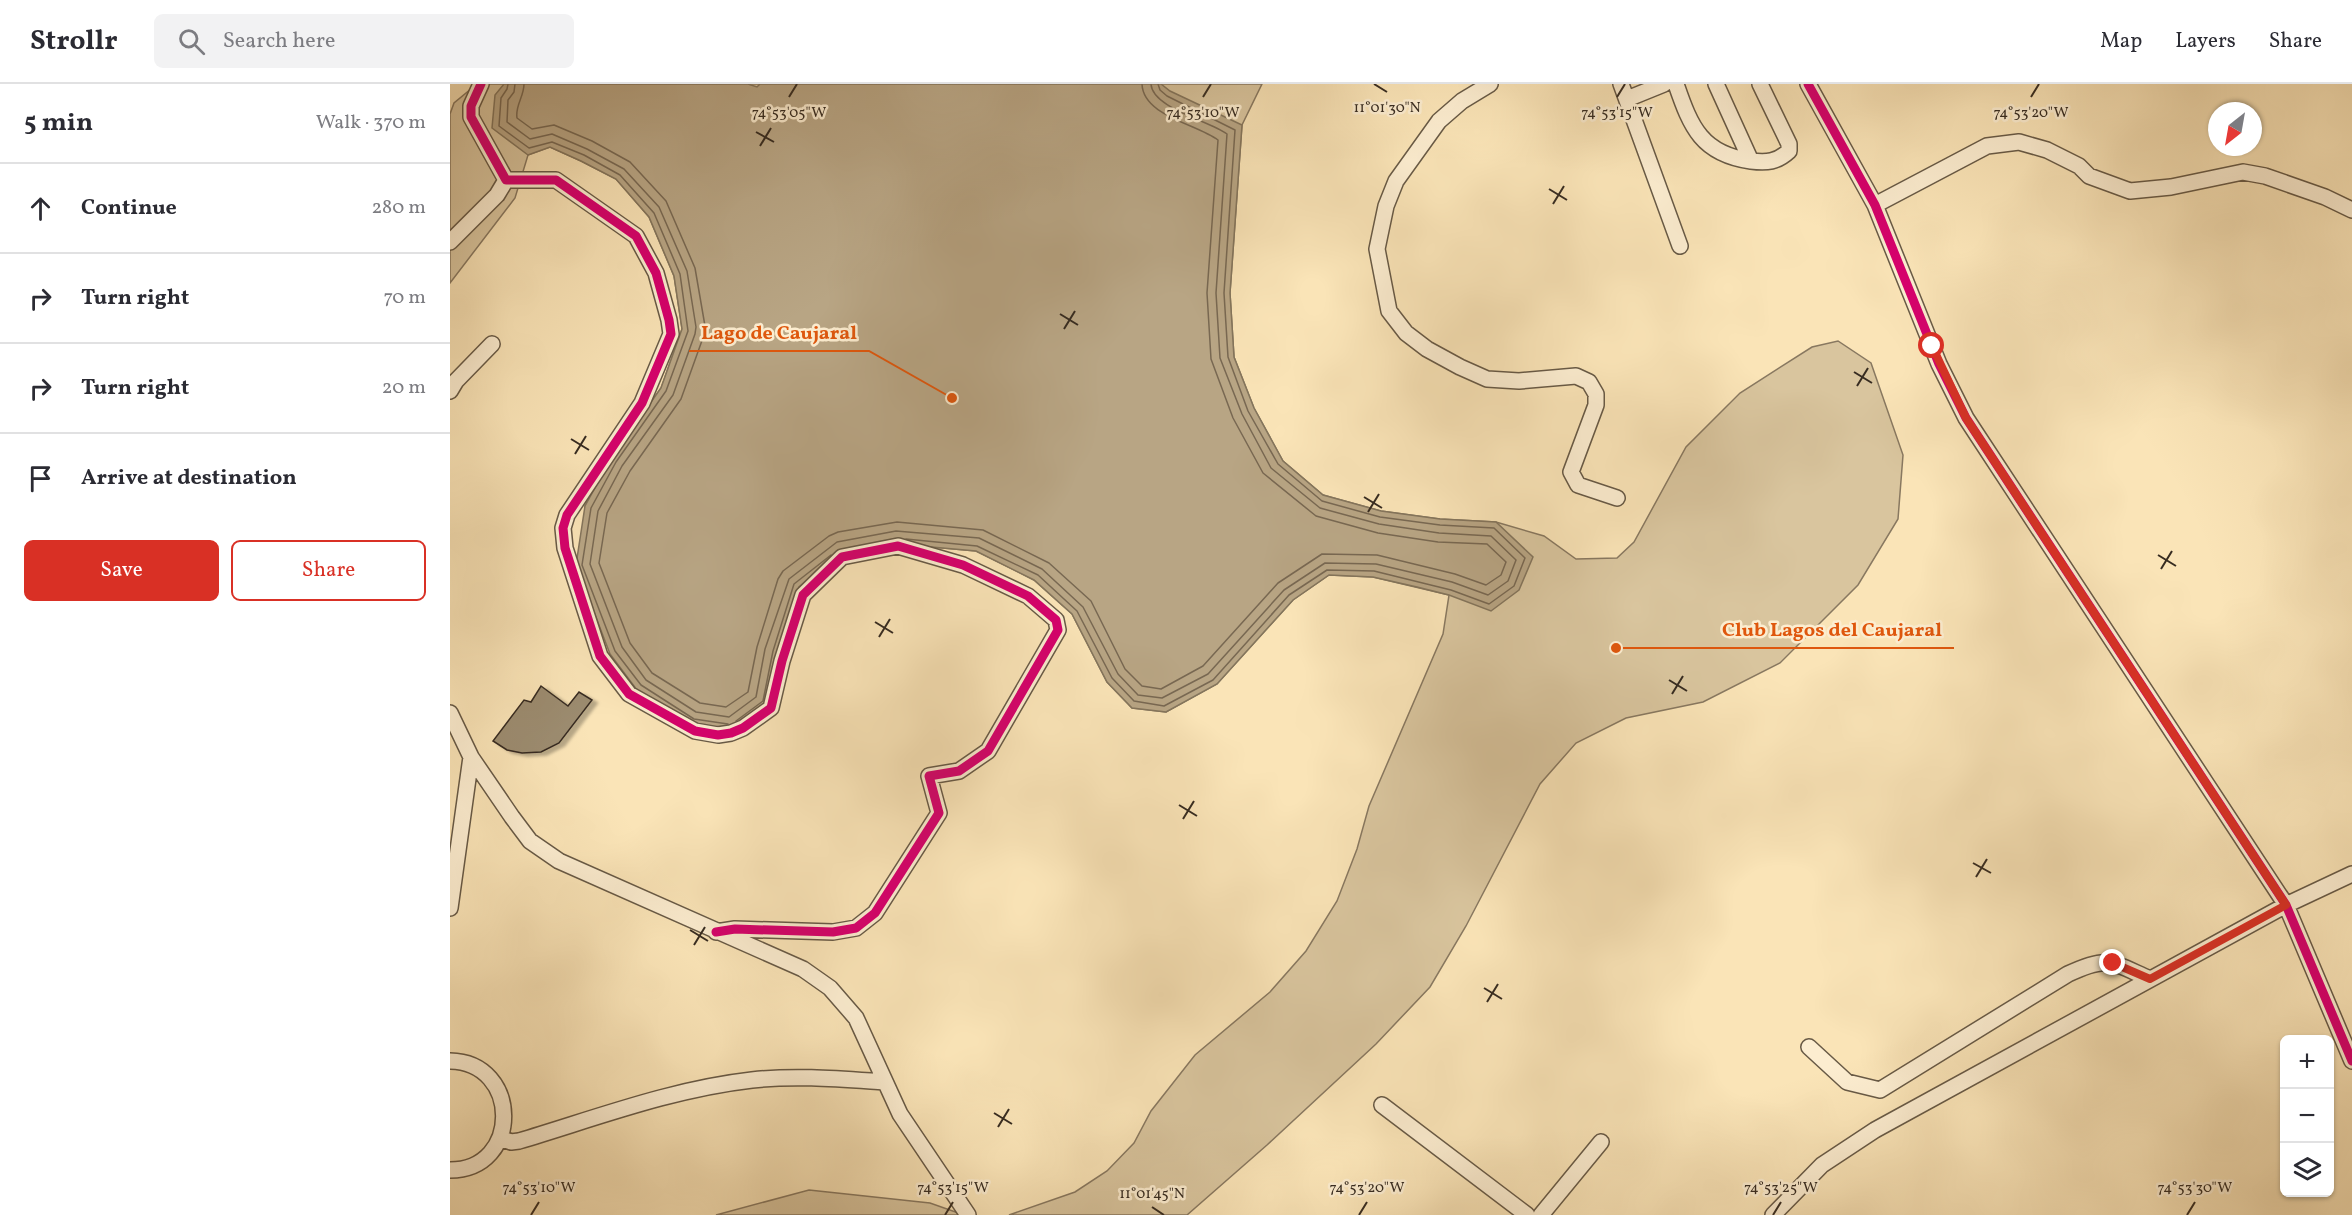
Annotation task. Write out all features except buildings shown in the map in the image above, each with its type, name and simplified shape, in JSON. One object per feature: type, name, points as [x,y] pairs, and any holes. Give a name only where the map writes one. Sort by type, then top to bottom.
[{"type":"street","points":[[481,84],[471,106],[471,117],[506,180]]},
{"type":"street","points":[[1490,84],[1462,101],[1439,121],[1396,181],[1386,206],[1377,249],[1389,311],[1406,333],[1427,349],[1487,379],[1519,381],[1576,376],[1589,382],[1596,394],[1596,405],[1571,472],[1578,485],[1617,498]]},
{"type":"street","points":[[1621,84],[1680,246]]},
{"type":"street","points":[[1627,99],[1664,84]]},
{"type":"street","points":[[1676,84],[1686,111],[1702,138],[1721,154],[1765,163],[1776,161],[1789,151],[1789,144],[1760,84]]},
{"type":"street","points":[[1716,84],[1751,161]]},
{"type":"street","points":[[1808,84],[1875,205],[1939,364],[1966,418],[2286,905],[2352,1061]]},
{"type":"street","points":[[1875,205],[1987,146],[2019,142],[2047,150],[2079,166],[2090,176],[2130,191],[2171,187],[2243,172],[2265,176],[2325,197],[2352,210]]},
{"type":"street","points":[[450,242],[497,195],[506,180]]},
{"type":"street","points":[[506,180],[556,180],[636,236],[656,273],[669,320],[671,334],[642,403],[567,515],[563,528],[565,548],[600,656],[629,694],[695,730],[718,735],[731,734],[743,728],[771,708],[782,661],[802,596],[842,557],[898,546],[963,565],[1028,596],[1056,620],[1058,630],[988,751],[959,771],[930,776],[939,813],[875,913],[856,928],[833,932],[735,929],[716,932]]},
{"type":"street","points":[[450,391],[456,381],[492,344]]},
{"type":"street","points":[[450,713],[471,757],[530,842],[559,861],[803,969],[830,988],[856,1018],[900,1114],[968,1215]]},
{"type":"street","points":[[450,908],[471,757]]},
{"type":"street","points":[[1773,1215],[1822,1165],[1875,1130],[2286,905],[2352,874]]},
{"type":"street","points":[[1809,1047],[1847,1082],[1880,1090],[2068,974],[2096,962],[2113,963],[2150,979]]},
{"type":"street","points":[[450,1061],[470,1065],[485,1074],[497,1087],[503,1104],[505,1121],[500,1138],[492,1151],[481,1161],[468,1168],[450,1170]]},
{"type":"street","points":[[500,1138],[511,1142],[519,1141],[683,1091],[753,1080],[802,1077],[884,1082]]},
{"type":"street","points":[[1382,1105],[1527,1215]]},
{"type":"street","points":[[1541,1215],[1601,1142]]},
{"type":"shaded area","points":[[477,84],[1262,84],[1242,125],[1230,293],[1234,357],[1254,408],[1283,461],[1323,495],[1381,511],[1440,519],[1496,522],[1544,536],[1576,559],[1617,558],[1634,542],[1686,447],[1740,393],[1812,347],[1838,341],[1871,363],[1903,455],[1898,519],[1858,585],[1780,663],[1703,702],[1626,718],[1576,743],[1540,784],[1466,926],[1430,987],[1376,1044],[1187,1215],[1009,1215],[1075,1192],[1107,1171],[1134,1143],[1151,1111],[1195,1055],[1270,992],[1306,951],[1337,901],[1357,849],[1369,806],[1443,634],[1449,595],[1373,577],[1329,575],[1293,600],[1217,684],[1166,712],[1132,708],[1107,682],[1072,614],[1034,580],[976,551],[898,544],[842,554],[799,587],[779,652],[610,654],[585,506],[611,459],[661,388],[682,329],[674,276],[649,217],[616,179],[550,147],[528,155],[515,198],[450,283],[450,114],[454,103]]},
{"type":"shaded area","points":[[809,1190],[930,1203],[964,1215],[716,1215]]},
{"type":"water","points":[[504,84],[748,84],[757,87],[760,84],[1161,84],[1170,91],[1242,125],[1230,293],[1234,357],[1254,408],[1283,461],[1323,495],[1381,511],[1440,519],[1496,522],[1533,557],[1519,590],[1491,611],[1449,595],[1373,577],[1329,575],[1293,600],[1217,684],[1166,712],[1132,708],[1107,682],[1072,614],[1034,580],[976,551],[898,544],[842,554],[799,587],[779,652],[768,705],[733,731],[692,725],[637,690],[610,654],[576,565],[585,506],[611,459],[661,388],[682,329],[674,276],[649,217],[616,179],[550,147],[528,155],[492,128],[495,95]]},
{"type":"cycle path","points":[[481,84],[471,106],[471,117],[506,180],[556,180],[636,236],[656,273],[669,320],[671,334],[642,403],[567,515],[563,528],[565,548],[600,656],[629,694],[695,731],[718,735],[743,728],[771,708],[782,661],[803,595],[842,557],[898,546],[963,565],[1028,596],[1056,620],[1058,630],[988,751],[959,771],[929,776],[939,813],[875,913],[856,928],[833,932],[735,929],[716,932]]},
{"type":"cycle path","points":[[1808,84],[1875,205],[1939,364],[1966,418],[2286,905],[2352,1061]]},
{"type":"place","name":"Lago de Caujaral","points":[[952,398]]},
{"type":"place","name":"Club Lagos del Caujaral","points":[[1616,648]]},
{"type":"route","points":[[1932,346],[1966,418],[2286,905],[2150,979],[2113,963]]}]
